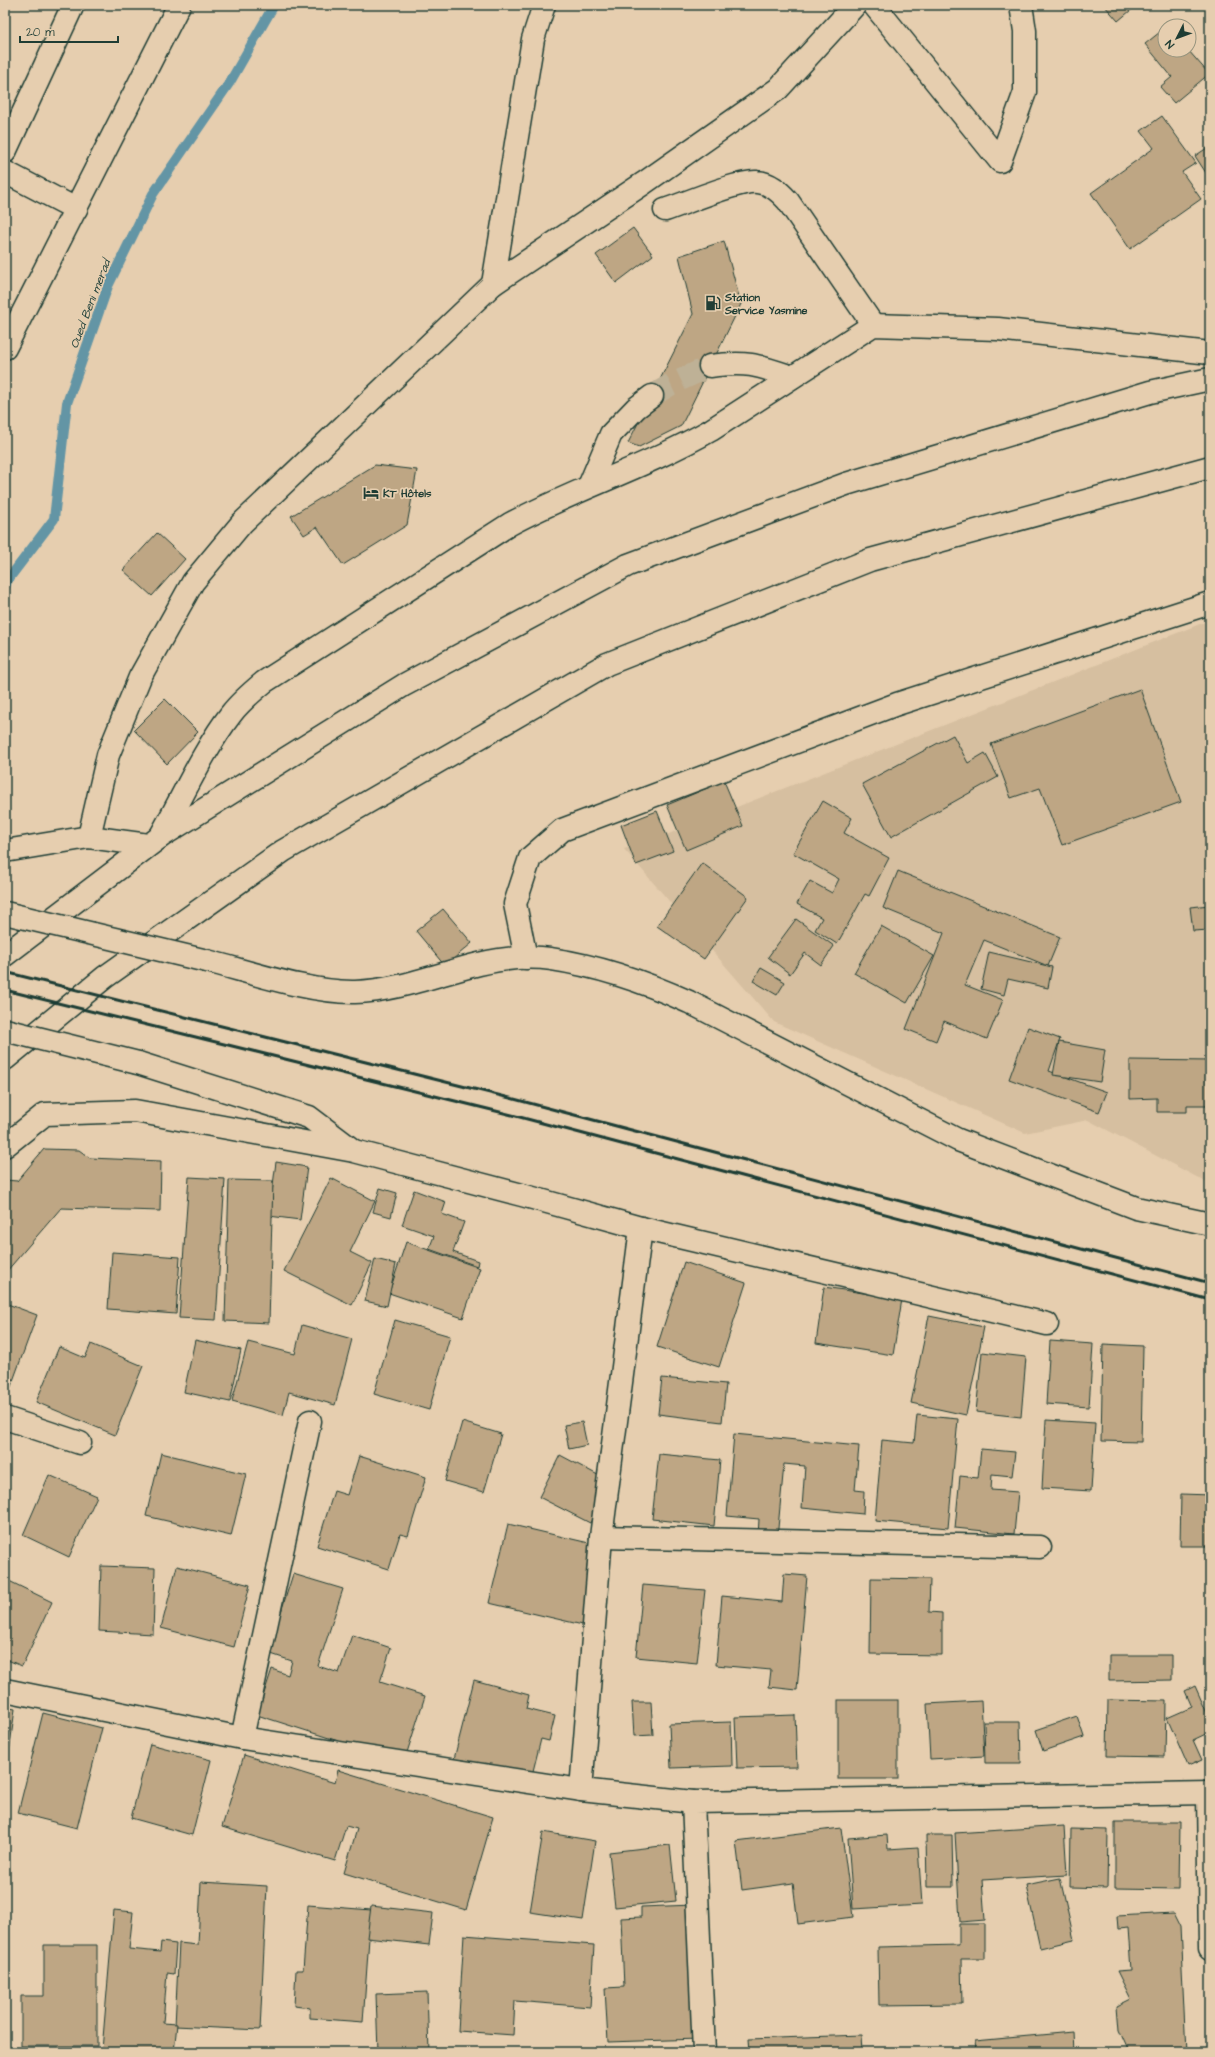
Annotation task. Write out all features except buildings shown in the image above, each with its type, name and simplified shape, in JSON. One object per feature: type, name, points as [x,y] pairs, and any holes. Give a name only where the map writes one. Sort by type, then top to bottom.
[{"type":"main road","points":[[5,152],[73,5]]},
{"type":"main road","points":[[5,348],[180,5]]},
{"type":"main road","points":[[493,284],[532,39],[544,5]]},
{"type":"main road","points":[[88,837],[108,755],[140,677],[193,582],[242,523],[493,284],[644,183],[778,89],[855,5]]},
{"type":"main road","points":[[874,5],[1000,161],[1025,92],[1025,31],[1022,5]]},
{"type":"main road","points":[[5,172],[76,209]]},
{"type":"main road","points":[[665,210],[746,182],[767,184],[779,190],[873,325]]},
{"type":"main road","points":[[154,841],[220,730],[232,713],[264,682],[477,544],[536,510],[589,486],[665,455],[687,444],[873,325],[998,329],[1210,352]]},
{"type":"main road","points":[[710,366],[749,363],[792,377]]},
{"type":"main road","points":[[5,955],[154,841],[404,685],[628,565],[846,484],[1150,392],[1210,379]]},
{"type":"main road","points":[[589,486],[611,434],[636,408],[652,396]]},
{"type":"main road","points":[[5,1060],[106,977],[282,851],[607,664],[870,560],[1210,467]]},
{"type":"main road","points":[[526,958],[515,904],[530,858],[562,830],[897,704],[1210,603]]},
{"type":"main road","points":[[5,851],[88,837],[154,841]]},
{"type":"main road","points":[[5,913],[307,986],[352,992],[375,991],[479,964],[526,958],[550,959],[652,986],[689,1002],[958,1140],[1136,1208],[1210,1224]]},
{"type":"main road","points":[[5,1030],[138,1063],[309,1117],[354,1151]]},
{"type":"main road","points":[[5,1146],[45,1114],[135,1112],[354,1151],[641,1228],[1047,1324]]},
{"type":"main road","points":[[581,1790],[601,1536],[641,1228]]},
{"type":"main road","points":[[5,1418],[80,1443]]},
{"type":"main road","points":[[242,1738],[310,1421]]},
{"type":"main road","points":[[601,1536],[1040,1548]]},
{"type":"main road","points":[[5,1690],[242,1738],[581,1790],[693,1802],[1209,1793],[1210,1949]]},
{"type":"main road","points":[[693,1802],[704,2052]]},
{"type":"shaded area","points":[[1210,620],[1210,1184],[1088,1120],[1025,1133],[774,1022],[624,849],[666,835]]},
{"type":"waterway","name":"Oued Beni merad","points":[[5,587],[7,581],[54,519],[67,403],[108,286],[153,194],[230,82],[274,5]]},
{"type":"tunnel","points":[[652,396],[670,385],[710,366]]},
{"type":"railway","points":[[5,972],[514,1099],[1210,1283]]},
{"type":"railway","points":[[5,990],[512,1115],[1210,1300]]},
{"type":"place","name":"Station Service Yasmine","points":[[713,303]]},
{"type":"place","name":"KT Hôtels","points":[[371,493]]}]
